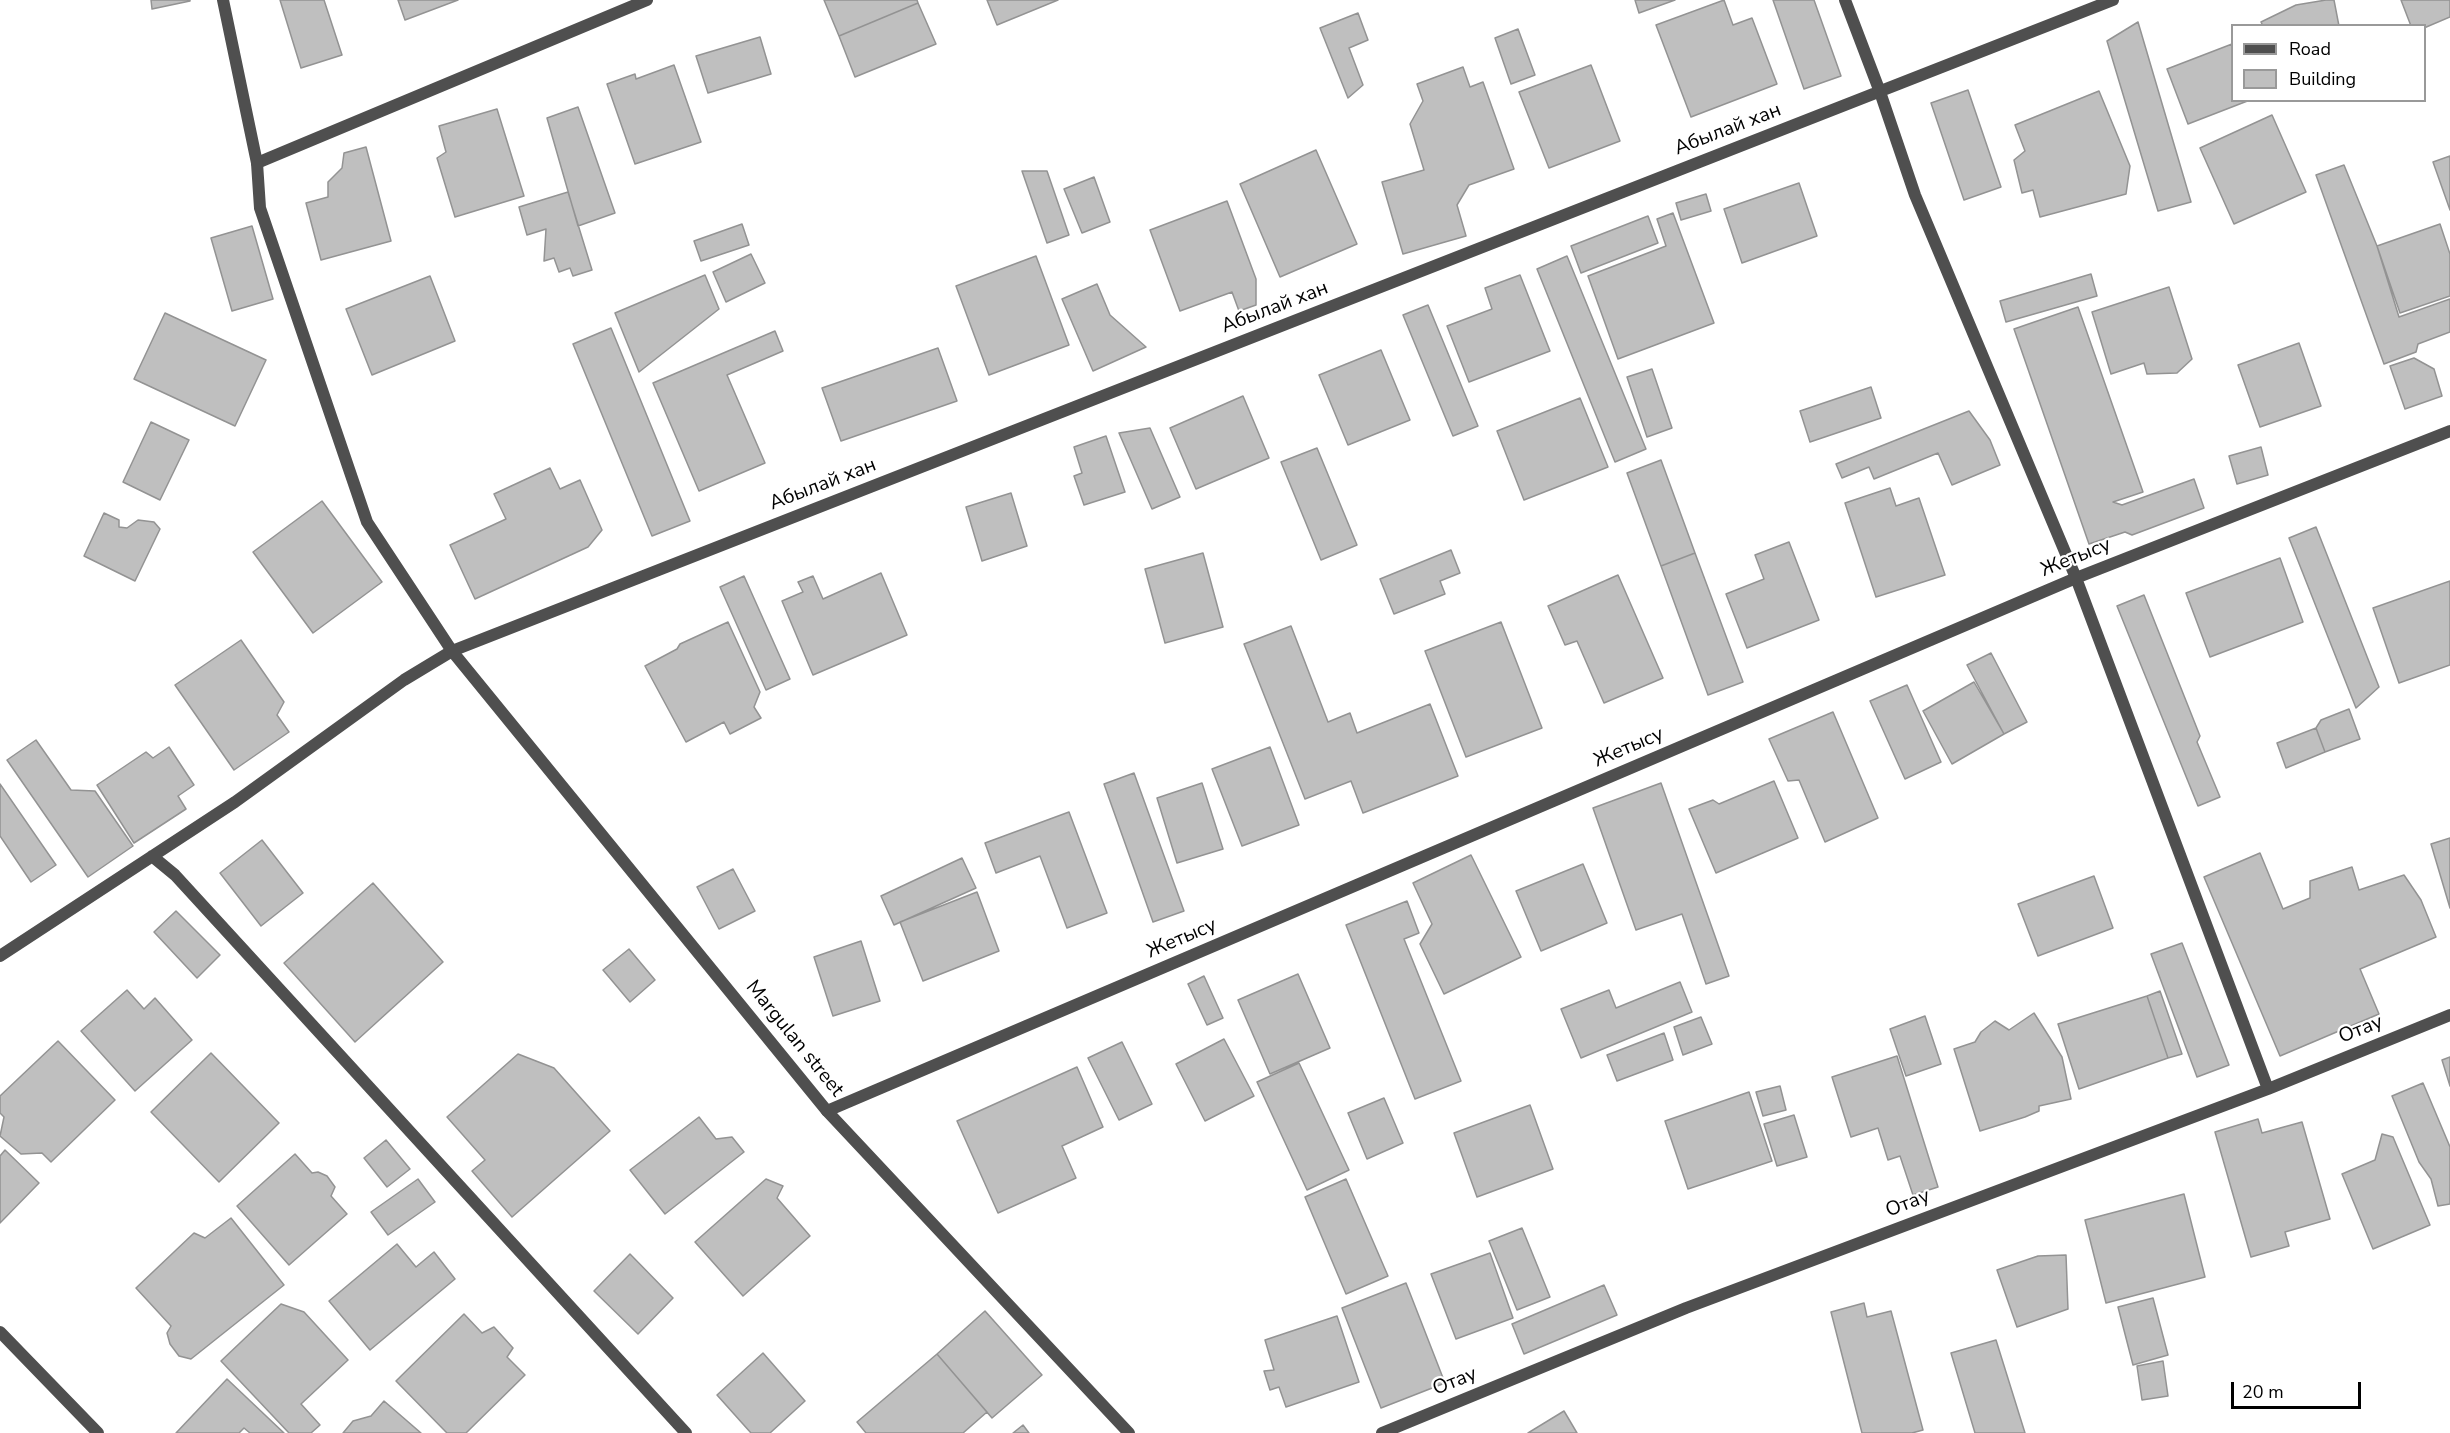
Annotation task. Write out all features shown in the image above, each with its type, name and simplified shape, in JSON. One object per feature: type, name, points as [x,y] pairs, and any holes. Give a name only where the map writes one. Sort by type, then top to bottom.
[{"type":"street","name":"Margulan street","points":[[223,0],[257,162],[260,208],[367,522],[452,651],[827,1111],[1129,1433]]},
{"type":"street","points":[[257,162],[646,0]]},
{"type":"street","points":[[1845,0],[1880,92],[1915,195],[2076,578],[2268,1089]]},
{"type":"street","name":"Абылай хан","points":[[0,956],[235,802],[404,680],[452,651],[2113,0]]},
{"type":"street","name":"Жетысу","points":[[827,1111],[2076,578],[2450,432]]},
{"type":"street","points":[[152,856],[175,874],[686,1433]]},
{"type":"street","name":"Отау","points":[[1382,1433],[1686,1308],[2268,1089],[2450,1015]]},
{"type":"street","points":[[0,1332],[98,1433]]},
{"type":"building","points":[[151,0],[190,0],[190,1],[152,9]]},
{"type":"building","points":[[280,0],[324,0],[342,55],[301,68]]},
{"type":"building","points":[[398,0],[458,0],[405,20]]},
{"type":"building","points":[[824,0],[917,0],[918,3],[839,36]]},
{"type":"building","points":[[987,0],[1058,0],[997,25]]},
{"type":"building","points":[[1635,0],[1675,0],[1639,13]]},
{"type":"building","points":[[1724,0],[1733,25],[1752,18],[1777,84],[1691,117],[1656,25]]},
{"type":"building","points":[[1773,0],[1814,0],[1841,76],[1804,89]]},
{"type":"building","points":[[2334,0],[2339,24],[2262,24],[2261,22],[2296,5]]},
{"type":"building","points":[[2401,0],[2450,0],[2450,17],[2426,27],[2426,24],[2410,24]]},
{"type":"building","points":[[918,3],[936,44],[855,77],[839,36]]},
{"type":"building","points":[[1358,13],[1368,40],[1349,48],[1363,85],[1348,98],[1320,28]]},
{"type":"building","points":[[2138,22],[2191,202],[2158,211],[2107,41]]},
{"type":"building","points":[[1518,29],[1535,75],[1511,84],[1495,38]]},
{"type":"building","points":[[760,37],[771,74],[708,93],[696,56]]},
{"type":"building","points":[[2231,44],[2231,102],[2245,102],[2188,124],[2167,69]]},
{"type":"building","points":[[674,65],[701,142],[635,164],[607,84],[635,74],[636,79]]},
{"type":"building","points":[[1591,65],[1620,141],[1549,168],[1519,92]]},
{"type":"building","points":[[1463,67],[1470,87],[1483,82],[1514,169],[1469,185],[1457,205],[1466,236],[1403,254],[1382,182],[1424,170],[1410,124],[1423,101],[1417,84]]},
{"type":"building","points":[[1968,90],[2001,187],[1964,200],[1931,103]]},
{"type":"building","points":[[2099,91],[2130,166],[2126,194],[2040,217],[2033,190],[2022,193],[2014,160],[2025,151],[2015,125]]},
{"type":"building","points":[[578,107],[615,213],[578,226],[547,118]]},
{"type":"building","points":[[497,109],[524,196],[455,217],[437,158],[446,152],[439,126]]},
{"type":"building","points":[[2272,115],[2306,192],[2234,224],[2200,148]]},
{"type":"building","points":[[366,147],[391,241],[321,260],[306,203],[328,197],[328,182],[342,168],[344,153]]},
{"type":"building","points":[[1316,150],[1357,244],[1280,277],[1240,184]]},
{"type":"building","points":[[2450,156],[2450,210],[2433,162]]},
{"type":"building","points":[[2344,165],[2377,246],[2399,317],[2450,299],[2450,332],[2418,344],[2416,352],[2384,364],[2316,175]]},
{"type":"building","points":[[1022,171],[1047,171],[1069,235],[1047,243]]},
{"type":"building","points":[[1094,177],[1110,222],[1082,233],[1064,189]]},
{"type":"building","points":[[1799,183],[1817,236],[1742,263],[1724,209]]},
{"type":"building","points":[[568,192],[592,270],[573,276],[570,268],[559,272],[554,258],[544,261],[546,229],[527,235],[519,207]]},
{"type":"building","points":[[1706,194],[1711,211],[1681,220],[1676,203]]},
{"type":"building","points":[[1227,201],[1256,279],[1256,305],[1239,311],[1232,292],[1180,311],[1150,230]]},
{"type":"building","points":[[1673,213],[1714,323],[1618,359],[1588,276],[1666,246],[1657,219]]},
{"type":"building","points":[[1648,216],[1658,243],[1581,273],[1571,246]]},
{"type":"building","points":[[742,224],[749,245],[701,261],[694,241]]},
{"type":"building","points":[[2440,224],[2450,254],[2450,296],[2400,313],[2377,246]]},
{"type":"building","points":[[252,226],[273,299],[232,311],[211,238]]},
{"type":"building","points":[[751,254],[765,283],[726,302],[713,272]]},
{"type":"building","points":[[1036,256],[1069,345],[989,375],[956,286]]},
{"type":"building","points":[[1567,256],[1646,449],[1615,462],[1537,269]]},
{"type":"building","points":[[2091,274],[2097,296],[2006,322],[2000,301]]},
{"type":"building","points":[[705,275],[719,309],[639,372],[615,313]]},
{"type":"building","points":[[1520,275],[1550,351],[1469,382],[1447,326],[1492,309],[1485,288]]},
{"type":"building","points":[[430,276],[455,341],[372,375],[346,309]]},
{"type":"building","points":[[1097,284],[1110,315],[1146,347],[1093,371],[1062,299]]},
{"type":"building","points":[[2169,287],[2192,359],[2177,373],[2147,374],[2144,363],[2111,374],[2092,312]]},
{"type":"building","points":[[1428,305],[1478,426],[1453,436],[1403,315]]},
{"type":"building","points":[[2078,307],[2143,492],[2113,502],[2122,505],[2194,479],[2204,508],[2132,535],[2125,532],[2089,544],[2014,329]]},
{"type":"building","points":[[165,313],[266,360],[235,426],[134,379]]},
{"type":"building","points":[[611,328],[690,521],[652,536],[573,344]]},
{"type":"building","points":[[775,331],[783,351],[727,375],[765,463],[699,491],[653,383]]},
{"type":"building","points":[[2299,343],[2321,406],[2260,427],[2238,365]]},
{"type":"building","points":[[938,348],[957,401],[841,441],[822,388]]},
{"type":"building","points":[[1381,350],[1410,420],[1348,445],[1319,375]]},
{"type":"building","points":[[2414,358],[2434,369],[2442,396],[2405,409],[2390,366]]},
{"type":"building","points":[[1652,369],[1672,428],[1647,437],[1627,377]]},
{"type":"building","points":[[1871,387],[1881,418],[1810,442],[1800,411]]},
{"type":"building","points":[[1243,396],[1269,458],[1196,489],[1170,428]]},
{"type":"building","points":[[1580,398],[1608,467],[1524,500],[1497,431]]},
{"type":"building","points":[[1969,411],[1990,440],[2000,465],[1952,485],[1938,453],[1874,479],[1869,467],[1842,478],[1836,464]]},
{"type":"building","points":[[151,422],[189,440],[160,500],[123,482]]},
{"type":"building","points":[[1150,428],[1180,497],[1152,509],[1119,433]]},
{"type":"building","points":[[1106,436],[1125,492],[1084,505],[1074,476],[1082,473],[1074,447]]},
{"type":"building","points":[[2261,447],[2268,475],[2237,484],[2229,456]]},
{"type":"building","points":[[1317,448],[1357,545],[1321,560],[1281,462]]},
{"type":"building","points":[[1661,460],[1695,553],[1661,566],[1627,473]]},
{"type":"building","points":[[550,468],[560,489],[580,480],[602,530],[588,547],[475,599],[450,545],[506,519],[494,494]]},
{"type":"building","points":[[1890,488],[1896,506],[1919,498],[1945,575],[1876,597],[1845,503]]},
{"type":"building","points":[[1011,493],[1027,546],[982,561],[966,507]]},
{"type":"building","points":[[322,501],[382,582],[313,633],[253,552]]},
{"type":"building","points":[[104,513],[119,520],[119,527],[127,528],[138,520],[154,522],[160,529],[135,581],[84,556]]},
{"type":"building","points":[[2316,527],[2379,687],[2356,708],[2289,538]]},
{"type":"building","points":[[1789,542],[1819,620],[1747,648],[1726,594],[1764,579],[1755,555]]},
{"type":"building","points":[[1451,550],[1460,573],[1440,581],[1445,594],[1394,614],[1380,579]]},
{"type":"building","points":[[1203,553],[1223,627],[1165,643],[1145,569]]},
{"type":"building","points":[[1695,553],[1743,682],[1708,695],[1661,566]]},
{"type":"building","points":[[2280,558],[2303,622],[2210,657],[2186,593]]},
{"type":"building","points":[[881,573],[907,635],[813,675],[782,601],[803,592],[798,582],[813,576],[823,599]]},
{"type":"building","points":[[1618,575],[1663,678],[1604,703],[1577,641],[1565,645],[1548,606]]},
{"type":"building","points":[[744,576],[790,679],[766,690],[720,587]]},
{"type":"building","points":[[2450,581],[2450,665],[2399,683],[2373,608]]},
{"type":"building","points":[[2144,595],[2200,736],[2197,742],[2220,797],[2198,806],[2117,606]]},
{"type":"building","points":[[728,622],[760,692],[754,707],[761,718],[730,734],[724,722],[686,742],[645,666],[677,649],[680,644]]},
{"type":"building","points":[[1501,622],[1542,728],[1466,757],[1425,651]]},
{"type":"building","points":[[1291,626],[1328,722],[1350,713],[1357,733],[1430,704],[1458,776],[1363,813],[1351,781],[1305,799],[1244,644]]},
{"type":"building","points":[[241,640],[284,702],[277,715],[289,732],[234,770],[175,685]]},
{"type":"building","points":[[1991,653],[2027,722],[2004,734],[1967,665]]},
{"type":"building","points":[[1974,682],[2004,734],[1952,764],[1923,711]]},
{"type":"building","points":[[1907,685],[1941,762],[1905,779],[1870,701]]},
{"type":"building","points":[[2349,709],[2360,739],[2325,752],[2316,728],[2321,720]]},
{"type":"building","points":[[1833,712],[1878,818],[1825,842],[1799,780],[1788,781],[1769,739]]},
{"type":"building","points":[[2316,728],[2325,752],[2286,768],[2277,743]]},
{"type":"building","points":[[36,740],[71,790],[95,791],[133,846],[88,877],[7,760]]},
{"type":"building","points":[[169,747],[194,785],[178,796],[186,809],[134,843],[97,785],[146,752],[153,758]]},
{"type":"building","points":[[1270,747],[1299,825],[1242,846],[1212,769]]},
{"type":"building","points":[[1134,773],[1184,911],[1153,922],[1104,784]]},
{"type":"building","points":[[1774,781],[1798,838],[1716,873],[1689,809],[1713,800],[1719,804]]},
{"type":"building","points":[[1202,783],[1223,849],[1177,863],[1157,798]]},
{"type":"building","points":[[1661,783],[1729,976],[1706,984],[1682,914],[1636,930],[1593,808]]},
{"type":"building","points":[[0,784],[56,865],[31,882],[0,836]]},
{"type":"building","points":[[1069,812],[1107,913],[1067,928],[1040,856],[996,873],[985,843]]},
{"type":"building","points":[[2450,838],[2450,908],[2431,844]]},
{"type":"building","points":[[262,840],[303,893],[261,926],[220,873]]},
{"type":"building","points":[[2260,853],[2283,909],[2310,898],[2310,881],[2352,867],[2359,890],[2404,875],[2421,900],[2436,937],[2360,969],[2379,1014],[2280,1056],[2204,877]]},
{"type":"building","points":[[1471,855],[1521,957],[1444,994],[1420,944],[1432,924],[1413,883]]},
{"type":"building","points":[[962,858],[976,888],[894,925],[881,896]]},
{"type":"building","points":[[1583,864],[1607,923],[1541,951],[1516,891]]},
{"type":"building","points":[[733,869],[755,911],[719,929],[697,887]]},
{"type":"building","points":[[2094,876],[2113,928],[2038,956],[2018,904]]},
{"type":"building","points":[[373,883],[443,962],[355,1042],[284,963]]},
{"type":"building","points":[[977,892],[999,951],[923,981],[900,922]]},
{"type":"building","points":[[1407,901],[1419,933],[1404,939],[1461,1081],[1415,1099],[1346,925]]},
{"type":"building","points":[[176,911],[220,955],[197,978],[154,932]]},
{"type":"building","points":[[861,941],[880,1001],[833,1016],[814,957]]},
{"type":"building","points":[[2182,943],[2229,1065],[2197,1077],[2151,954]]},
{"type":"building","points":[[629,949],[655,980],[630,1002],[603,970]]},
{"type":"building","points":[[1298,974],[1330,1048],[1270,1074],[1238,1000]]},
{"type":"building","points":[[1204,976],[1223,1018],[1207,1025],[1188,984]]},
{"type":"building","points":[[1680,982],[1692,1012],[1581,1058],[1561,1009],[1609,990],[1616,1008]]},
{"type":"building","points":[[127,990],[144,1009],[155,998],[192,1040],[135,1091],[81,1031]]},
{"type":"building","points":[[2160,991],[2182,1054],[2168,1058],[2147,996]]},
{"type":"building","points":[[2147,996],[2168,1058],[2079,1089],[2058,1024]]},
{"type":"building","points":[[2034,1013],[2062,1057],[2071,1099],[2039,1106],[2039,1111],[2025,1117],[1980,1131],[1954,1049],[1975,1042],[1981,1032],[1995,1021],[2009,1030]]},
{"type":"building","points":[[1925,1016],[1941,1064],[1906,1076],[1890,1029]]},
{"type":"building","points":[[1701,1017],[1712,1044],[1683,1055],[1674,1027]]},
{"type":"building","points":[[1664,1033],[1673,1060],[1617,1081],[1607,1055]]},
{"type":"building","points":[[1224,1039],[1254,1096],[1205,1121],[1176,1064]]},
{"type":"building","points":[[58,1041],[115,1100],[51,1162],[42,1153],[21,1154],[0,1136],[4,1117],[0,1113],[0,1096]]},
{"type":"building","points":[[1122,1042],[1152,1104],[1119,1120],[1088,1058]]},
{"type":"building","points":[[211,1053],[279,1123],[219,1182],[151,1112]]},
{"type":"building","points":[[518,1054],[554,1068],[610,1131],[512,1217],[472,1171],[485,1160],[447,1117]]},
{"type":"building","points":[[1897,1056],[1938,1187],[1913,1195],[1900,1156],[1888,1160],[1878,1128],[1851,1137],[1832,1077]]},
{"type":"building","points":[[2450,1057],[2450,1086],[2442,1060]]},
{"type":"building","points":[[1299,1063],[1349,1170],[1307,1190],[1257,1082]]},
{"type":"building","points":[[1077,1067],[1103,1127],[1062,1146],[1076,1178],[998,1213],[957,1121]]},
{"type":"building","points":[[2423,1083],[2450,1147],[2450,1204],[2438,1206],[2431,1179],[2419,1162],[2392,1096]]},
{"type":"building","points":[[1780,1086],[1786,1110],[1763,1116],[1756,1092]]},
{"type":"building","points":[[1749,1092],[1772,1161],[1688,1189],[1665,1121]]},
{"type":"building","points":[[1384,1098],[1403,1143],[1367,1159],[1348,1113]]},
{"type":"building","points":[[1530,1105],[1553,1169],[1477,1197],[1454,1133]]},
{"type":"building","points":[[1794,1115],[1807,1157],[1777,1166],[1764,1124]]},
{"type":"building","points":[[699,1117],[716,1139],[732,1137],[744,1152],[665,1214],[630,1170]]},
{"type":"building","points":[[2258,1119],[2262,1133],[2302,1122],[2330,1219],[2285,1232],[2289,1246],[2251,1257],[2215,1132]]},
{"type":"building","points":[[2382,1134],[2393,1137],[2430,1225],[2373,1249],[2342,1174],[2375,1160]]},
{"type":"building","points":[[386,1140],[410,1169],[387,1187],[364,1158]]},
{"type":"building","points":[[5,1150],[39,1183],[0,1223],[0,1156]]},
{"type":"building","points":[[295,1154],[312,1173],[318,1172],[327,1176],[335,1187],[331,1196],[347,1214],[289,1265],[237,1206]]},
{"type":"building","points":[[418,1179],[435,1202],[388,1235],[371,1212]]},
{"type":"building","points":[[766,1179],[783,1186],[777,1198],[810,1236],[743,1296],[695,1242]]},
{"type":"building","points":[[1346,1179],[1388,1276],[1346,1294],[1305,1197]]},
{"type":"building","points":[[2184,1194],[2205,1277],[2106,1303],[2085,1220]]},
{"type":"building","points":[[231,1218],[284,1285],[191,1359],[179,1356],[170,1344],[167,1333],[171,1326],[136,1288],[194,1233],[205,1238]]},
{"type":"building","points":[[1522,1228],[1550,1297],[1517,1310],[1489,1241]]},
{"type":"building","points":[[397,1244],[416,1267],[434,1252],[455,1279],[370,1350],[329,1301]]},
{"type":"building","points":[[1490,1253],[1513,1318],[1456,1339],[1431,1274]]},
{"type":"building","points":[[630,1254],[673,1298],[638,1334],[594,1291]]},
{"type":"building","points":[[2066,1255],[2068,1309],[2017,1327],[1997,1270],[2038,1256]]},
{"type":"building","points":[[1406,1283],[1445,1383],[1381,1408],[1342,1308]]},
{"type":"building","points":[[1604,1285],[1617,1315],[1524,1354],[1512,1324]]},
{"type":"building","points":[[2153,1298],[2168,1355],[2133,1365],[2118,1307]]},
{"type":"building","points":[[1864,1303],[1867,1317],[1891,1311],[1923,1430],[1912,1433],[1862,1433],[1831,1312]]},
{"type":"building","points":[[281,1304],[304,1312],[348,1360],[301,1404],[320,1425],[311,1433],[289,1433],[221,1361]]},
{"type":"building","points":[[985,1311],[1042,1375],[992,1418],[937,1354]]},
{"type":"building","points":[[464,1314],[482,1333],[494,1327],[513,1348],[507,1357],[525,1375],[466,1433],[447,1433],[396,1381]]},
{"type":"building","points":[[1337,1316],[1359,1382],[1286,1407],[1279,1387],[1270,1390],[1264,1371],[1274,1370],[1265,1340]]},
{"type":"building","points":[[1996,1340],[2025,1433],[1975,1433],[1951,1353]]},
{"type":"building","points":[[763,1353],[805,1401],[770,1433],[751,1433],[717,1395]]},
{"type":"building","points":[[937,1354],[987,1412],[963,1433],[866,1433],[857,1422]]},
{"type":"building","points":[[2163,1361],[2168,1396],[2142,1400],[2137,1366]]},
{"type":"building","points":[[227,1379],[284,1433],[250,1433],[244,1428],[239,1433],[176,1433]]},
{"type":"building","points":[[384,1401],[421,1433],[343,1433],[353,1421],[371,1416]]},
{"type":"building","points":[[1564,1411],[1577,1433],[1528,1433]]},
{"type":"building","points":[[1023,1425],[1029,1433],[1013,1433]]}]
